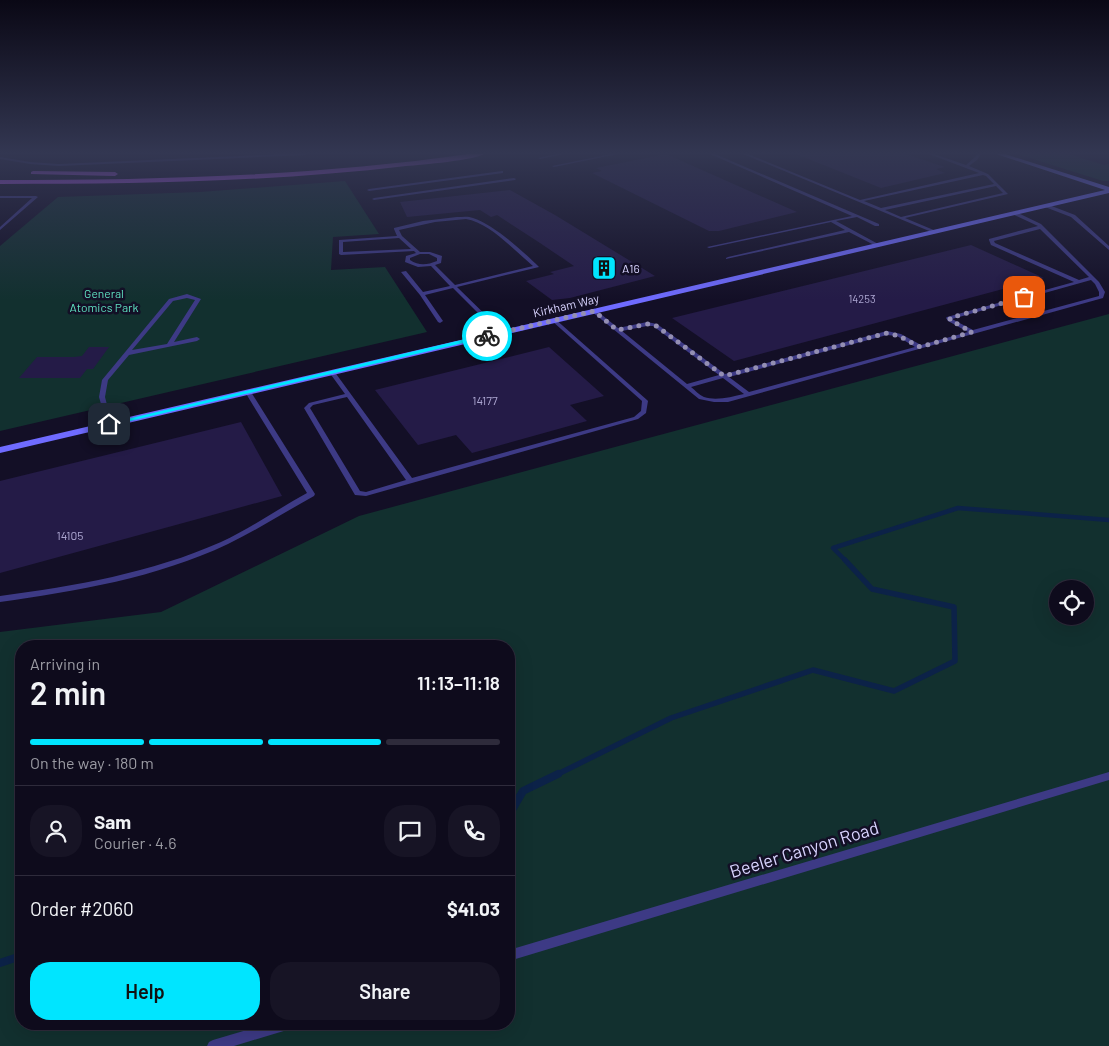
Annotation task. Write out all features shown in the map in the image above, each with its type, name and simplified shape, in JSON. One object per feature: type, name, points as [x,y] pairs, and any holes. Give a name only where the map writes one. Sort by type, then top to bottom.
[{"type":"main road","name":"Kirkham Way","points":[[0,450],[1059,203]]},
{"type":"lane","points":[[0,229],[29,203]]},
{"type":"lane","points":[[826,203],[877,225]]},
{"type":"lane","points":[[864,203],[934,232]]},
{"type":"lane","points":[[880,210],[912,203]]},
{"type":"lane","points":[[901,218],[967,203]]},
{"type":"lane","points":[[1047,206],[1073,216],[1109,249]]},
{"type":"lane","points":[[594,311],[701,398],[728,400],[1101,297],[1102,292],[1092,278],[1041,228],[1032,220],[1014,213]]},
{"type":"lane","points":[[709,248],[857,216]]},
{"type":"lane","points":[[417,252],[400,237],[396,229],[410,224],[470,218],[484,225],[538,266],[422,294]]},
{"type":"lane","points":[[832,221],[878,245]]},
{"type":"lane","points":[[1041,228],[991,240],[993,244],[1079,282]]},
{"type":"lane","points":[[728,258],[850,230]]},
{"type":"lane","points":[[400,237],[341,241],[341,254],[417,252],[434,254],[440,258],[439,262],[432,265],[416,266],[407,261],[408,258],[417,252]]},
{"type":"lane","points":[[432,265],[501,333]]},
{"type":"lane","points":[[404,272],[440,321]]},
{"type":"lane","points":[[972,332],[950,320],[950,318],[1092,278]]},
{"type":"lane","points":[[109,424],[102,397],[106,380],[171,300],[187,296],[198,299],[170,345]]},
{"type":"lane","points":[[348,395],[311,404],[306,408],[358,493],[366,494],[636,418],[644,412],[645,401],[554,320]]},
{"type":"lane","points":[[617,330],[647,324],[655,325],[748,394]]},
{"type":"lane","points":[[686,386],[887,333],[899,336],[920,347]]},
{"type":"lane","points":[[128,353],[197,339]]},
{"type":"lane","points":[[332,372],[410,481]]},
{"type":"lane","points":[[0,599],[58,591],[151,569],[224,543],[311,494],[248,392]]},
{"type":"lane","name":"Beeler Canyon Road","points":[[515,954],[1109,776]]},
{"type":"lane","points":[[213,1046],[267,1030]]},
{"type":"green space","name":"General Atomics Park","points":[[51,203],[359,203],[379,234],[333,237],[331,270],[385,267],[427,332],[0,431],[0,246]]},
{"type":"green space","points":[[1109,314],[1109,1046],[0,1046],[0,632],[161,612],[359,516]]},
{"type":"building","points":[[400,203],[533,203],[655,276],[570,298],[552,300],[526,281],[554,274],[550,272],[574,266],[497,215],[491,217],[480,210],[407,217]]},
{"type":"building","points":[[652,203],[776,203],[797,212],[719,231],[709,231]]},
{"type":"building","points":[[971,245],[1044,278],[734,361],[672,318]]},
{"type":"building","points":[[89,347],[109,347],[93,369],[87,369],[80,378],[19,378],[37,357],[82,356]]},
{"type":"building","points":[[549,347],[604,396],[570,405],[587,421],[472,453],[456,435],[418,445],[375,390]]},
{"type":"building","points":[[241,422],[282,496],[0,573],[0,481]]},
{"type":"waterway","points":[[845,560],[833,548],[958,508],[1109,520]]},
{"type":"waterway","points":[[556,775],[671,718],[813,670],[894,691],[955,661],[954,607],[872,589],[845,560]]},
{"type":"waterway","points":[[515,805],[523,791],[558,774]]},
{"type":"waterway","points":[[0,963],[15,958]]},
{"type":"way so far","points":[[487,336],[594,311],[617,330],[647,324],[655,325],[724,376],[887,333],[899,336],[920,347],[972,332],[950,320],[950,318],[1024,297]]},
{"type":"place","name":"A16","points":[[604,268]]},
{"type":"route","points":[[109,424],[487,336]]}]
